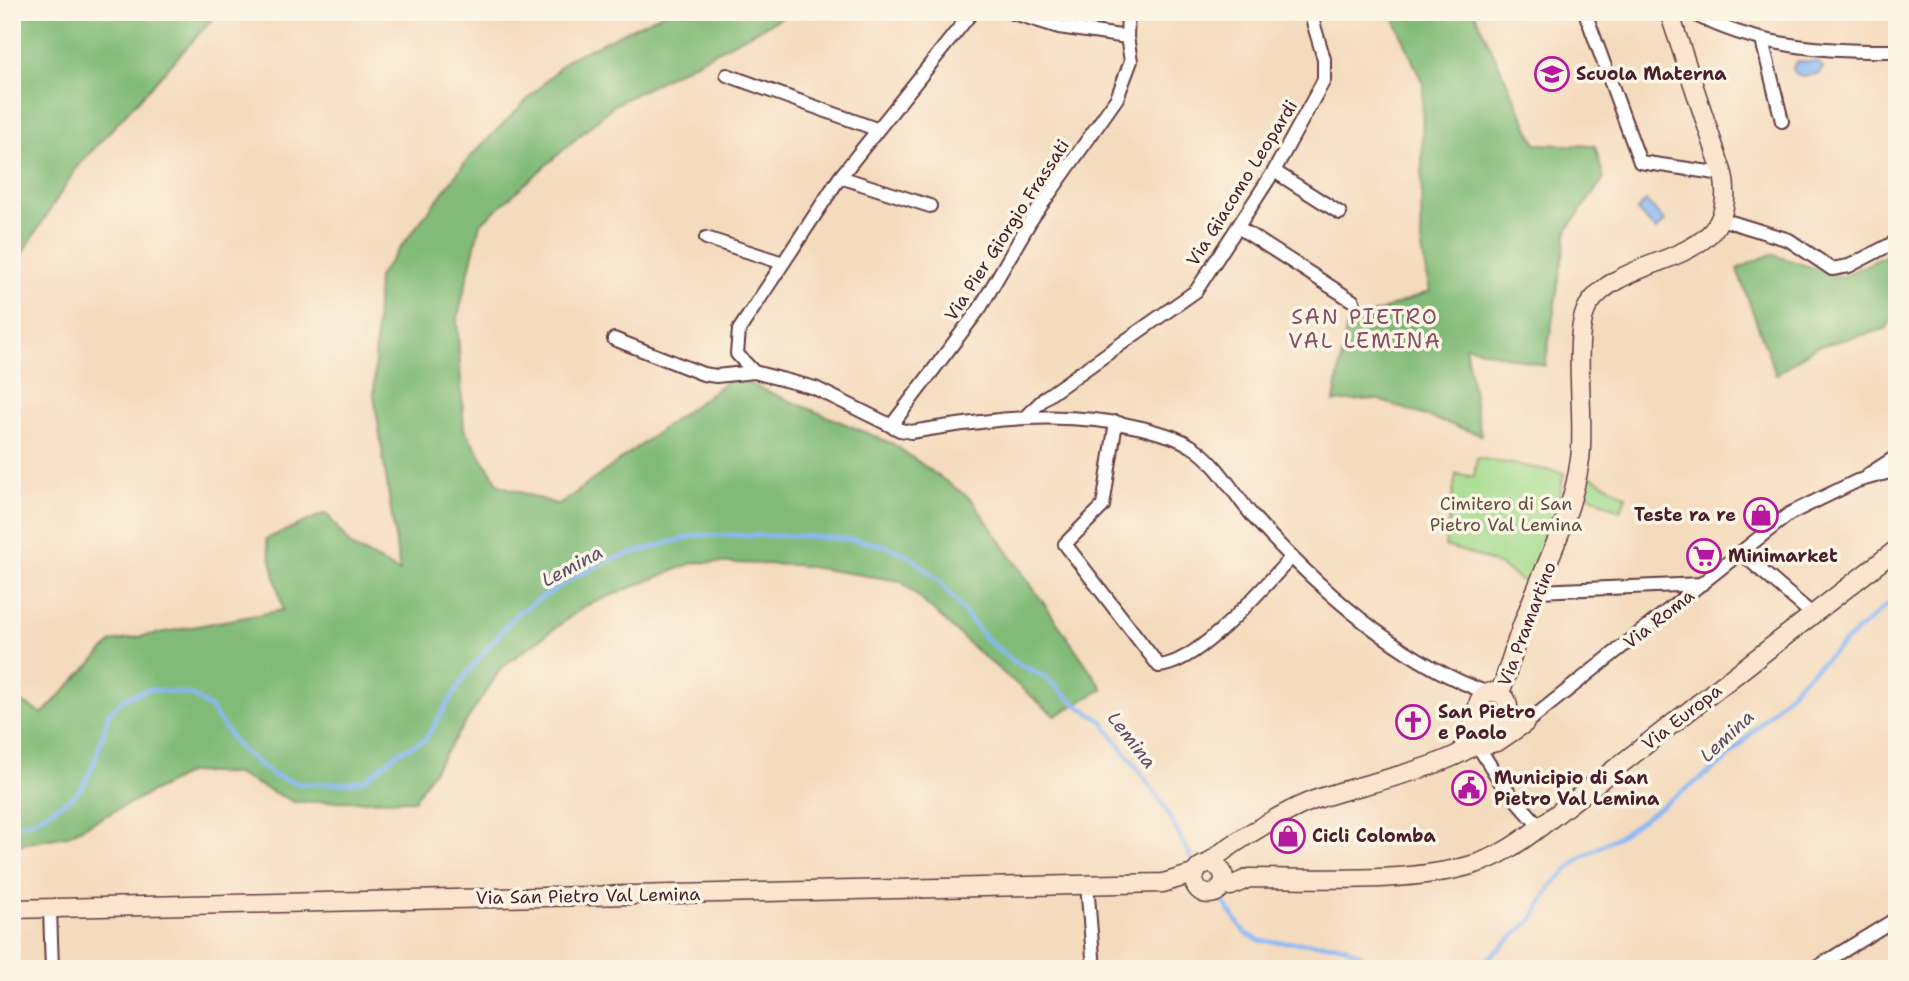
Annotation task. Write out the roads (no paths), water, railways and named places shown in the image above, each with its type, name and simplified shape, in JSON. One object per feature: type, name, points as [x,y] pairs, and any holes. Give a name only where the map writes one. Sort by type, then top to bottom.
[{"type":"street","points":[[754,373],[737,354],[739,330],[840,177],[972,12]]},
{"type":"street","points":[[1010,12],[1059,27],[1126,37]]},
{"type":"street","name":"Via Pier Giorgio Frassati","points":[[891,426],[980,308],[1031,220],[1117,98],[1131,61],[1126,37],[1128,12]]},
{"type":"street","name":"Via Giacomo Leopardi","points":[[1026,416],[1046,397],[1196,291],[1274,171],[1324,80],[1324,59],[1310,12]]},
{"type":"street","points":[[1585,12],[1640,162],[1723,174]]},
{"type":"street","points":[[1669,12],[1723,174],[1726,200],[1721,219],[1789,240],[1832,269],[1849,266],[1897,241]]},
{"type":"street","points":[[1690,12],[1714,24],[1762,40],[1820,50],[1897,51]]},
{"type":"street","points":[[1762,40],[1782,121]]},
{"type":"street","points":[[727,75],[876,129]]},
{"type":"street","points":[[1274,171],[1340,213]]},
{"type":"street","points":[[840,177],[930,206]]},
{"type":"street","name":"Via Pramartino","points":[[1470,748],[1486,701],[1559,540],[1580,461],[1584,426],[1580,331],[1589,306],[1606,289],[1701,242],[1721,219]]},
{"type":"street","points":[[1238,227],[1353,301]]},
{"type":"street","points":[[706,238],[783,264]]},
{"type":"street","points":[[614,339],[703,374],[716,376],[754,373],[815,388],[891,426],[911,432],[1026,416],[1116,422],[1169,435],[1190,445],[1208,459],[1239,501],[1291,558],[1364,621],[1464,684],[1486,701],[1506,701],[1501,718],[1491,734],[1470,748],[1445,762],[1373,780],[1310,802],[1274,820],[1231,849],[1213,872]]},
{"type":"street","points":[[1116,422],[1102,506],[1065,544],[1159,666],[1172,665],[1225,627],[1291,558]]},
{"type":"street","points":[[1857,481],[1897,456]]},
{"type":"street","name":"Via Roma","points":[[1530,720],[1789,514],[1857,481],[1897,470]]},
{"type":"street","name":"Via Europa","points":[[1213,872],[1249,878],[1348,877],[1453,870],[1500,854],[1541,827],[1897,549]]},
{"type":"street","points":[[1741,554],[1813,615]]},
{"type":"street","points":[[1538,591],[1703,584]]},
{"type":"street","points":[[1486,701],[1487,721],[1501,718],[1530,720]]},
{"type":"street","points":[[1470,748],[1497,742],[1530,720]]},
{"type":"street","points":[[1470,748],[1541,827]]},
{"type":"street","name":"Via San Pietro Val Lemina","points":[[12,909],[1163,883],[1213,872]]},
{"type":"street","name":"Via San Pietro Val Lemina","points":[[1163,883],[1179,890],[1201,891],[1195,886],[1213,872]]},
{"type":"street","points":[[1087,884],[1094,969]]},
{"type":"street","points":[[50,909],[52,969]]},
{"type":"street","points":[[1814,969],[1897,918]]},
{"type":"water","points":[[1798,61],[1818,62],[1823,68],[1818,74],[1801,76],[1793,71]]},
{"type":"water","points":[[1646,201],[1665,221],[1656,230],[1637,211]]},
{"type":"waterway","name":"Lemina","points":[[12,826],[30,822],[73,797],[84,785],[95,760],[109,713],[124,698],[150,689],[192,695],[211,709],[239,748],[272,775],[300,784],[347,783],[366,779],[399,752],[425,740],[467,673],[516,614],[574,577],[612,559],[697,535],[804,536],[848,539],[887,546],[912,558],[940,582],[986,639],[1013,661],[1045,677],[1077,705],[1102,721],[1161,801],[1191,858]]},
{"type":"waterway","name":"Lemina","points":[[1476,969],[1533,919],[1551,886],[1579,859],[1622,834],[1724,762],[1801,681],[1897,596]]},
{"type":"waterway","name":"Lemina","points":[[1222,900],[1245,933],[1261,941],[1342,945],[1361,955],[1375,969]]},
{"type":"place","name":"Scuola Materna","points":[[1552,74]]},
{"type":"place","name":"Teste ra re","points":[[1761,515]]},
{"type":"place","name":"Minimarket","points":[[1704,556]]},
{"type":"place","name":"San Pietro e Paolo","points":[[1413,722]]},
{"type":"place","name":"Municipio di San Pietro Val Lemina","points":[[1469,788]]},
{"type":"place","name":"Cicli Colomba","points":[[1288,836]]},
{"type":"district","name":"SAN PIETRO VAL LEMINA","points":[[1365,329]]},
{"type":"park label","name":"Cimitero di San Pietro Val Lemina","points":[[1506,514]]}]
